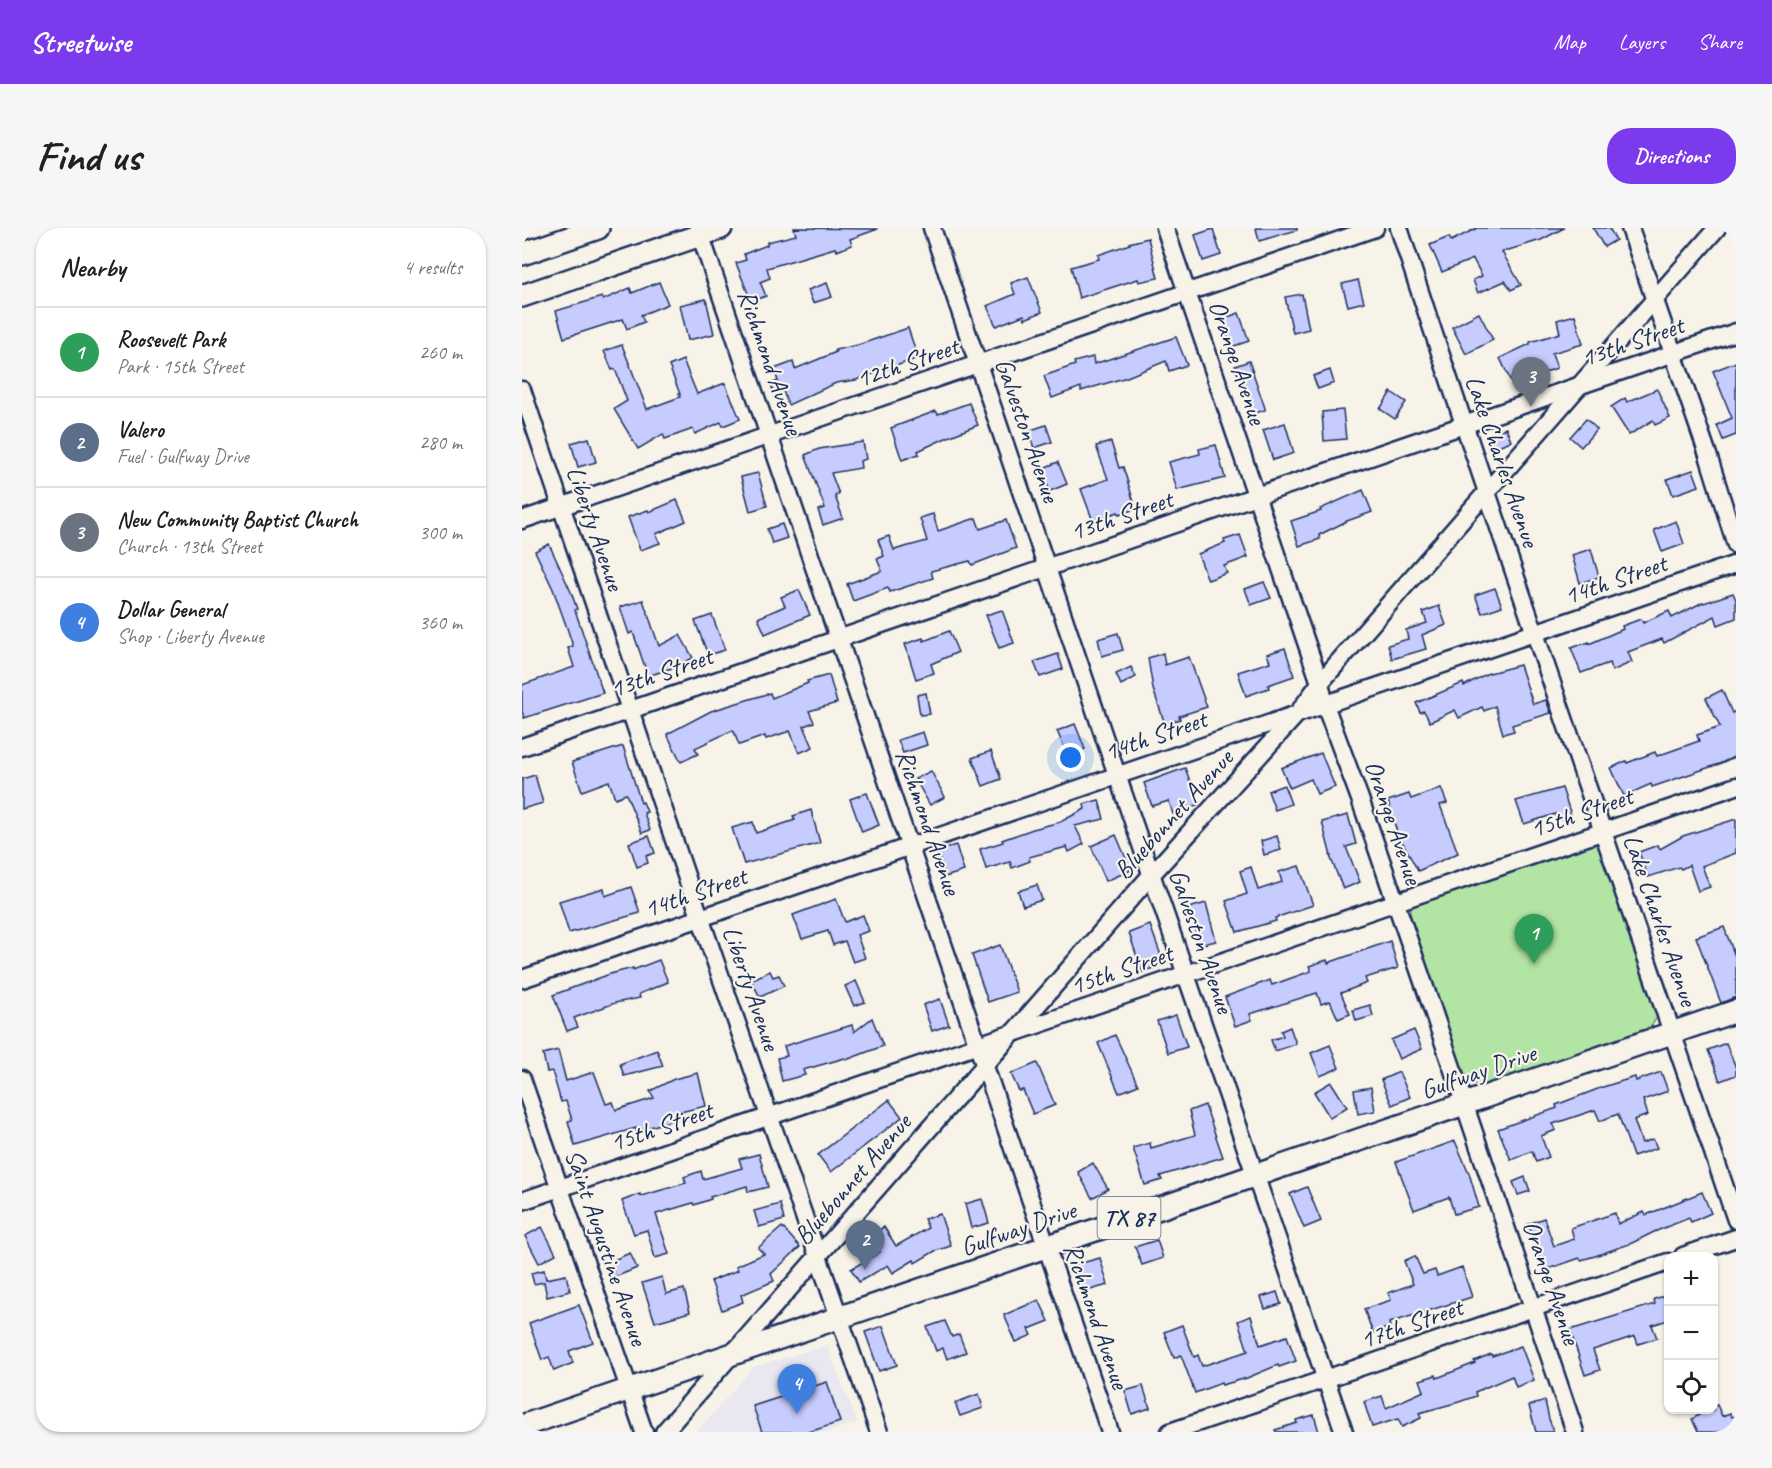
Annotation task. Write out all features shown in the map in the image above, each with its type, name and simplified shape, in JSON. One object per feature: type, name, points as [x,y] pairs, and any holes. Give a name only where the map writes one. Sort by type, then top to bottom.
[{"type":"main road","points":[[522,254],[598,228]]},
{"type":"main road","points":[[522,296],[699,231],[721,228]]},
{"type":"main road","name":"Gulfway Drive","points":[[522,1426],[1736,1011]]},
{"type":"street","name":"Galveston Avenue","points":[[932,228],[1117,775],[1344,1432]]},
{"type":"street","name":"Orange Avenue","points":[[1165,228],[1320,683],[1325,705],[1395,903],[1575,1432]]},
{"type":"street","name":"12th Street","points":[[522,520],[1375,228]]},
{"type":"street","name":"Lake Charles Avenue","points":[[1399,228],[1534,633],[1736,1220]]},
{"type":"street","points":[[1630,228],[1736,544]]},
{"type":"street","name":"Bluebonnet Avenue","points":[[664,1432],[1152,874],[1298,713],[1320,683],[1717,228]]},
{"type":"street","name":"Richmond Avenue","points":[[699,231],[1110,1432]]},
{"type":"street","name":"13th Street","points":[[522,747],[1736,332]]},
{"type":"street","name":"Liberty Avenue","points":[[522,390],[632,710],[700,917],[879,1432]]},
{"type":"street","name":"14th Street","points":[[522,979],[1736,564]]},
{"type":"street","name":"15th Street","points":[[522,1201],[1736,786]]},
{"type":"street","name":"Saint Augustine Avenue","points":[[522,1079],[644,1432]]},
{"type":"street","points":[[1697,1252],[1736,1238]]},
{"type":"street","name":"17th Street","points":[[1170,1432],[1664,1263]]},
{"type":"shaded area","points":[[827,1345],[857,1422],[828,1432],[697,1432],[753,1367]]},
{"type":"green space","points":[[1594,843],[1601,844],[1658,1016],[1650,1028],[1484,1085],[1473,1084],[1464,1077],[1409,913],[1413,905]]},
{"type":"building","points":[[794,228],[878,229],[850,239],[852,245],[837,251],[835,248],[767,268],[770,278],[760,282],[766,296],[751,301],[736,263],[746,260],[744,254],[767,245],[767,242],[796,235]]},
{"type":"building","points":[[1256,228],[1297,228],[1297,230],[1259,241]]},
{"type":"building","points":[[1477,228],[1564,228],[1541,240],[1502,252],[1521,285],[1511,290],[1505,281],[1478,293],[1473,280],[1482,276],[1473,259],[1442,272],[1430,245],[1449,237],[1451,241]]},
{"type":"building","points":[[1593,228],[1609,228],[1616,240],[1604,247]]},
{"type":"building","points":[[1213,229],[1221,255],[1203,261],[1195,235]]},
{"type":"building","points":[[1148,238],[1158,278],[1139,282],[1138,279],[1079,298],[1071,267],[1099,259],[1098,255]]},
{"type":"building","points":[[1028,277],[1042,312],[1025,319],[1024,315],[996,326],[987,306],[1015,294],[1011,283]]},
{"type":"building","points":[[1358,280],[1364,302],[1348,306],[1342,284]]},
{"type":"building","points":[[659,282],[668,304],[641,315],[644,322],[627,329],[623,319],[564,338],[556,311],[602,297],[603,300],[630,288],[632,293]]},
{"type":"building","points":[[827,283],[832,297],[813,303],[808,290]]},
{"type":"building","points":[[1302,294],[1309,329],[1293,333],[1285,297]]},
{"type":"building","points":[[706,299],[714,334],[688,340],[680,305]]},
{"type":"building","points":[[1239,313],[1249,341],[1231,347],[1222,319]]},
{"type":"building","points":[[1479,313],[1493,340],[1466,354],[1452,327]]},
{"type":"building","points":[[1575,315],[1583,344],[1552,353],[1557,368],[1540,374],[1539,371],[1512,384],[1500,358],[1530,342],[1560,333],[1557,320]]},
{"type":"building","points":[[908,328],[918,358],[856,380],[836,383],[788,405],[783,391],[774,394],[771,384],[778,381],[774,369],[793,362],[795,369],[836,352],[835,350],[858,345]]},
{"type":"building","points":[[1176,337],[1187,365],[1169,371],[1166,361],[1127,377],[1081,391],[1081,387],[1052,398],[1044,376],[1075,365],[1074,362],[1093,357],[1094,364]]},
{"type":"building","points":[[622,345],[647,409],[680,397],[669,366],[683,360],[697,394],[725,383],[740,419],[723,426],[721,422],[695,434],[693,429],[665,439],[663,434],[638,449],[614,409],[627,401],[615,369],[612,370],[604,351]]},
{"type":"building","points":[[1249,361],[1265,408],[1265,410],[1252,414],[1235,366]]},
{"type":"building","points":[[1736,362],[1736,435],[1723,440],[1717,425],[1732,418],[1713,371]]},
{"type":"building","points":[[1330,370],[1334,383],[1318,389],[1313,376]]},
{"type":"building","points":[[1657,389],[1670,418],[1655,425],[1653,420],[1629,435],[1611,407],[1625,398],[1627,402]]},
{"type":"building","points":[[1391,392],[1406,402],[1395,419],[1380,409]]},
{"type":"building","points":[[969,403],[978,425],[902,460],[891,428],[936,411],[938,414]]},
{"type":"building","points":[[1343,410],[1346,439],[1324,441],[1322,412]]},
{"type":"building","points":[[1586,419],[1597,429],[1581,447],[1570,437]]},
{"type":"building","points":[[1285,423],[1294,453],[1273,460],[1263,430]]},
{"type":"building","points":[[1046,425],[1052,442],[1034,448],[1028,431]]},
{"type":"building","points":[[1506,428],[1511,441],[1490,449],[1485,436]]},
{"type":"building","points":[[589,438],[596,462],[578,467],[571,443]]},
{"type":"building","points":[[863,442],[866,459],[860,461],[861,468],[831,473],[839,494],[835,496],[843,518],[823,525],[818,510],[825,508],[805,455],[819,449]]},
{"type":"building","points":[[1111,442],[1119,468],[1123,467],[1136,509],[1119,514],[1118,512],[1093,521],[1081,489],[1108,479],[1096,446]]},
{"type":"building","points":[[1216,445],[1225,478],[1177,490],[1169,462],[1200,454],[1199,449]]},
{"type":"building","points":[[1058,462],[1067,484],[1050,491],[1041,469]]},
{"type":"building","points":[[1693,470],[1699,486],[1673,495],[1667,479]]},
{"type":"building","points":[[758,473],[767,506],[750,511],[741,477]]},
{"type":"building","points":[[1363,490],[1372,512],[1319,535],[1320,539],[1299,546],[1291,521],[1321,511],[1320,509]]},
{"type":"building","points":[[677,500],[686,521],[656,534],[660,543],[640,550],[628,517],[648,510],[649,512]]},
{"type":"building","points":[[933,514],[938,531],[976,518],[980,529],[1006,520],[1016,548],[972,565],[970,561],[931,571],[933,578],[890,592],[888,588],[853,601],[847,584],[882,571],[877,559],[884,556],[878,540],[889,536],[894,550],[927,541],[920,518]]},
{"type":"building","points":[[1676,521],[1684,544],[1662,552],[1654,530]]},
{"type":"building","points":[[782,524],[787,538],[772,543],[767,529]]},
{"type":"building","points":[[1240,535],[1248,557],[1224,566],[1227,573],[1208,580],[1198,554],[1225,543],[1224,540]]},
{"type":"building","points":[[549,544],[571,592],[603,693],[524,718],[522,685],[574,667],[568,648],[573,646],[567,628],[553,589],[535,551]]},
{"type":"building","points":[[1591,549],[1599,577],[1580,583],[1572,555]]},
{"type":"building","points":[[1264,582],[1271,598],[1251,605],[1245,589]]},
{"type":"building","points":[[1495,588],[1502,606],[1482,613],[1475,595]]},
{"type":"building","points":[[799,590],[810,615],[765,634],[758,618],[785,606],[781,597]]},
{"type":"building","points":[[1733,593],[1736,600],[1736,618],[1718,625],[1715,616],[1664,643],[1662,639],[1628,652],[1632,662],[1612,671],[1609,663],[1581,673],[1571,648],[1589,642],[1589,644],[1623,629],[1622,626],[1641,619],[1643,623],[1669,611],[1672,618],[1703,602]]},
{"type":"building","points":[[643,600],[659,646],[680,635],[693,658],[648,676],[633,632],[629,634],[620,607]]},
{"type":"building","points":[[1439,606],[1446,625],[1422,635],[1426,649],[1392,659],[1388,645],[1408,639],[1406,630],[1427,623],[1423,612]]},
{"type":"building","points":[[1002,610],[1014,643],[999,648],[986,615]]},
{"type":"building","points":[[712,615],[725,650],[708,655],[695,621]]},
{"type":"building","points":[[949,631],[958,652],[931,664],[934,673],[916,679],[905,644],[923,638],[924,641]]},
{"type":"building","points":[[1118,633],[1123,650],[1102,656],[1098,639]]},
{"type":"building","points":[[1285,648],[1294,676],[1246,696],[1238,672],[1270,662],[1267,654]]},
{"type":"building","points":[[1163,653],[1165,665],[1189,657],[1207,707],[1179,716],[1180,719],[1165,724],[1153,689],[1148,658]]},
{"type":"building","points":[[1058,654],[1063,669],[1040,677],[1034,662]]},
{"type":"building","points":[[1520,665],[1533,704],[1546,700],[1551,713],[1512,725],[1514,731],[1503,734],[1495,706],[1484,711],[1482,707],[1459,718],[1455,710],[1430,722],[1424,711],[1420,712],[1416,703],[1463,683],[1464,686],[1486,674]]},
{"type":"building","points":[[1131,667],[1136,677],[1121,685],[1116,674]]},
{"type":"building","points":[[829,675],[837,703],[809,711],[814,722],[804,726],[813,747],[799,753],[790,731],[739,745],[733,730],[695,748],[698,754],[681,762],[667,734],[711,711],[770,693],[772,698],[808,683],[807,681]]},
{"type":"building","points":[[1722,690],[1732,713],[1736,711],[1736,756],[1652,787],[1651,784],[1624,796],[1611,768],[1655,752],[1657,756],[1699,741],[1697,735],[1720,727],[1706,698]]},
{"type":"building","points":[[926,693],[930,714],[920,715],[917,695]]},
{"type":"building","points":[[1075,724],[1085,749],[1068,756],[1057,731]]},
{"type":"building","points":[[923,732],[927,745],[903,753],[898,740]]},
{"type":"building","points":[[623,746],[641,803],[643,802],[647,812],[644,813],[650,830],[642,833],[626,794],[615,798],[609,781],[582,791],[572,762]]},
{"type":"building","points":[[991,751],[1001,779],[983,786],[972,758]]},
{"type":"building","points":[[1321,753],[1335,787],[1317,794],[1311,779],[1290,788],[1281,768]]},
{"type":"building","points":[[1185,768],[1199,804],[1173,814],[1169,801],[1152,806],[1144,783]]},
{"type":"building","points":[[931,771],[945,797],[930,805],[915,779]]},
{"type":"building","points":[[535,775],[543,803],[522,809],[522,779]]},
{"type":"building","points":[[1284,785],[1291,804],[1275,810],[1268,791]]},
{"type":"building","points":[[1441,788],[1447,803],[1440,805],[1458,853],[1418,871],[1397,832],[1388,801],[1409,794],[1411,799]]},
{"type":"building","points":[[1562,788],[1571,815],[1557,820],[1555,814],[1524,824],[1516,801]]},
{"type":"building","points":[[867,793],[879,825],[862,832],[850,799]]},
{"type":"building","points":[[1099,800],[1104,819],[1075,826],[1084,844],[1069,852],[1067,847],[1029,857],[1030,861],[1012,868],[1010,862],[986,869],[980,849],[1033,829],[1060,822],[1085,809],[1084,804]]},
{"type":"building","points":[[811,810],[820,843],[744,864],[732,828],[753,822],[756,833],[795,820],[793,816]]},
{"type":"building","points":[[1348,815],[1356,844],[1346,847],[1360,882],[1343,889],[1330,856],[1322,822]]},
{"type":"building","points":[[1736,819],[1736,853],[1702,866],[1710,887],[1698,891],[1689,865],[1648,877],[1639,852],[1658,845],[1660,849],[1683,836]]},
{"type":"building","points":[[1116,835],[1131,870],[1106,881],[1091,846]]},
{"type":"building","points":[[649,836],[655,853],[646,856],[648,863],[637,867],[629,843]]},
{"type":"building","points":[[1277,836],[1281,850],[1264,855],[1261,841]]},
{"type":"building","points":[[956,845],[964,871],[945,877],[937,851]]},
{"type":"building","points":[[1299,866],[1313,905],[1275,918],[1276,921],[1237,932],[1226,901],[1247,894],[1240,871],[1251,867],[1258,890],[1282,882],[1279,872]]},
{"type":"building","points":[[1037,885],[1042,900],[1023,906],[1018,891]]},
{"type":"building","points":[[631,887],[640,913],[569,933],[559,901],[604,888],[605,896]]},
{"type":"building","points":[[836,899],[845,922],[863,915],[869,931],[857,935],[865,958],[853,962],[845,941],[833,945],[828,931],[802,939],[793,915]]},
{"type":"building","points":[[1206,903],[1216,941],[1199,945],[1189,908]]},
{"type":"building","points":[[1150,925],[1164,964],[1142,972],[1129,933]]},
{"type":"building","points":[[1724,927],[1736,959],[1736,997],[1721,1003],[1696,937]]},
{"type":"building","points":[[1390,941],[1398,968],[1365,978],[1367,983],[1341,993],[1350,1014],[1338,1019],[1330,1001],[1321,1004],[1317,993],[1250,1014],[1252,1020],[1235,1026],[1225,997],[1270,980],[1272,985],[1311,971],[1309,966],[1327,960],[1328,963]]},
{"type":"building","points":[[1000,945],[1017,992],[988,1002],[972,955]]},
{"type":"building","points":[[659,960],[668,982],[639,994],[640,998],[615,1003],[574,1018],[578,1027],[567,1031],[553,995],[610,974],[633,968],[633,970]]},
{"type":"building","points":[[770,971],[773,977],[779,975],[784,986],[760,997],[751,980]]},
{"type":"building","points":[[856,981],[865,1002],[854,1006],[845,986]]},
{"type":"building","points":[[940,999],[949,1025],[932,1031],[923,1005]]},
{"type":"building","points":[[1370,1005],[1373,1016],[1356,1021],[1353,1010]]},
{"type":"building","points":[[1176,1015],[1187,1047],[1168,1053],[1157,1021]]},
{"type":"building","points":[[872,1018],[883,1046],[846,1060],[845,1058],[803,1070],[805,1075],[782,1081],[777,1058],[787,1056],[784,1046],[852,1025],[854,1032]]},
{"type":"building","points":[[1290,1027],[1296,1044],[1275,1051],[1271,1040],[1283,1036],[1281,1031]]},
{"type":"building","points":[[1414,1030],[1422,1049],[1399,1059],[1391,1040]]},
{"type":"building","points":[[1115,1035],[1138,1085],[1119,1093],[1098,1043]]},
{"type":"building","points":[[1726,1043],[1736,1068],[1736,1075],[1720,1081],[1708,1050]]},
{"type":"building","points":[[1330,1045],[1339,1068],[1320,1076],[1311,1053]]},
{"type":"building","points":[[558,1050],[566,1081],[594,1072],[606,1104],[613,1102],[616,1110],[654,1098],[650,1091],[674,1079],[698,1073],[706,1106],[680,1112],[682,1115],[667,1122],[636,1131],[636,1128],[575,1146],[568,1121],[572,1120],[566,1101],[561,1102],[552,1071],[547,1072],[543,1054]]},
{"type":"building","points":[[657,1050],[663,1066],[624,1076],[620,1064]]},
{"type":"building","points":[[1037,1063],[1055,1105],[1033,1114],[1023,1090],[1019,1091],[1011,1074]]},
{"type":"building","points":[[1399,1072],[1410,1097],[1392,1105],[1381,1080]]},
{"type":"building","points":[[1661,1072],[1668,1091],[1643,1100],[1648,1115],[1634,1120],[1642,1143],[1653,1139],[1657,1148],[1633,1156],[1618,1114],[1600,1121],[1595,1110],[1553,1124],[1556,1130],[1541,1136],[1549,1157],[1536,1162],[1532,1151],[1511,1160],[1498,1129],[1557,1108],[1556,1105],[1603,1087],[1635,1077],[1636,1081]]},
{"type":"building","points":[[1331,1082],[1347,1107],[1330,1118],[1314,1092]]},
{"type":"building","points":[[1371,1087],[1375,1111],[1358,1114],[1354,1090]]},
{"type":"building","points":[[889,1100],[902,1117],[831,1172],[818,1155]]},
{"type":"building","points":[[1205,1105],[1223,1157],[1160,1176],[1162,1180],[1145,1185],[1133,1148],[1150,1143],[1151,1148],[1195,1135],[1189,1111]]},
{"type":"building","points":[[1455,1141],[1469,1173],[1479,1207],[1454,1214],[1449,1197],[1414,1210],[1396,1162]]},
{"type":"building","points":[[759,1154],[768,1187],[748,1192],[747,1186],[710,1197],[711,1199],[694,1205],[693,1203],[656,1214],[669,1254],[655,1258],[647,1230],[634,1234],[622,1201],[640,1194],[641,1196],[686,1183],[684,1177],[701,1171],[703,1179],[742,1168],[739,1159]]},
{"type":"building","points":[[1093,1163],[1108,1189],[1092,1198],[1078,1172]]},
{"type":"building","points":[[1525,1177],[1530,1191],[1518,1195],[1513,1182]]},
{"type":"building","points":[[1307,1187],[1321,1221],[1304,1228],[1290,1194]]},
{"type":"building","points":[[1702,1192],[1711,1213],[1691,1222],[1689,1218],[1632,1243],[1595,1256],[1581,1260],[1580,1258],[1545,1270],[1528,1224],[1544,1218],[1554,1246],[1574,1239],[1571,1228],[1615,1213],[1618,1224],[1644,1212],[1646,1215]]},
{"type":"building","points":[[982,1199],[989,1223],[971,1228],[965,1204]]},
{"type":"building","points":[[780,1204],[784,1220],[759,1227],[754,1211]]},
{"type":"building","points":[[940,1214],[951,1246],[935,1251],[915,1263],[914,1260],[893,1273],[888,1265],[859,1282],[851,1269],[880,1252],[870,1235],[884,1227],[896,1246],[928,1228],[924,1219]]},
{"type":"building","points":[[542,1227],[556,1254],[539,1263],[525,1236]]},
{"type":"building","points":[[782,1227],[800,1247],[771,1274],[774,1281],[741,1295],[743,1302],[722,1310],[711,1281],[738,1270],[736,1266],[764,1254],[758,1248]]},
{"type":"building","points":[[1157,1240],[1163,1258],[1142,1265],[1135,1247]]},
{"type":"building","points":[[630,1253],[637,1268],[615,1277],[609,1262]]},
{"type":"building","points":[[1415,1256],[1423,1274],[1435,1270],[1437,1276],[1462,1267],[1472,1297],[1389,1323],[1390,1327],[1373,1333],[1364,1309],[1391,1300],[1388,1293],[1413,1284],[1404,1261]]},
{"type":"building","points":[[1100,1258],[1108,1285],[1083,1292],[1080,1281],[1083,1280],[1078,1264]]},
{"type":"building","points":[[544,1270],[546,1279],[566,1275],[570,1291],[547,1297],[544,1282],[534,1284],[531,1273]]},
{"type":"building","points":[[662,1277],[666,1294],[684,1289],[690,1312],[655,1322],[642,1283]]},
{"type":"building","points":[[1277,1292],[1281,1304],[1265,1309],[1261,1297]]},
{"type":"building","points":[[1664,1296],[1664,1321],[1652,1325],[1657,1338],[1638,1344],[1635,1336],[1593,1350],[1600,1370],[1585,1375],[1570,1330],[1655,1304],[1654,1299]]},
{"type":"building","points":[[1039,1300],[1049,1321],[1029,1329],[1032,1335],[1016,1342],[1004,1315]]},
{"type":"building","points":[[579,1305],[593,1342],[569,1351],[573,1363],[554,1371],[549,1357],[542,1360],[529,1323]]},
{"type":"building","points":[[1251,1316],[1260,1345],[1287,1336],[1296,1361],[1195,1393],[1181,1355],[1174,1358],[1164,1332],[1182,1325],[1194,1357],[1198,1355],[1202,1366],[1248,1351],[1238,1321]]},
{"type":"building","points":[[945,1321],[952,1337],[959,1334],[966,1352],[947,1359],[943,1348],[936,1351],[927,1327]]},
{"type":"building","points":[[883,1326],[897,1365],[879,1371],[865,1332]]},
{"type":"building","points":[[1521,1346],[1534,1380],[1516,1387],[1512,1376],[1475,1392],[1476,1396],[1419,1413],[1421,1418],[1402,1427],[1398,1419],[1372,1427],[1364,1402],[1382,1396],[1386,1408],[1424,1391],[1420,1380],[1436,1375],[1437,1378],[1491,1354],[1492,1356]]},
{"type":"building","points":[[827,1382],[840,1422],[809,1432],[762,1432],[753,1406]]},
{"type":"building","points":[[1143,1386],[1150,1408],[1132,1414],[1125,1391]]},
{"type":"building","points":[[979,1394],[983,1408],[960,1416],[955,1403]]},
{"type":"building","points":[[1545,1401],[1554,1432],[1536,1432],[1529,1406]]},
{"type":"building","points":[[1718,1407],[1722,1416],[1730,1413],[1732,1417],[1736,1416],[1736,1432],[1698,1432],[1692,1419],[1700,1414],[1718,1414]]},
{"type":"building","points":[[1314,1415],[1319,1432],[1276,1432],[1275,1430],[1297,1423],[1296,1420]]},
{"type":"place","name":"New Community Baptist Church","points":[[1531,407]]},
{"type":"place","name":"Roosevelt Park","points":[[1534,964]]},
{"type":"place","name":"Valero","points":[[865,1270]]},
{"type":"place","name":"Dollar General","points":[[797,1414]]}]
